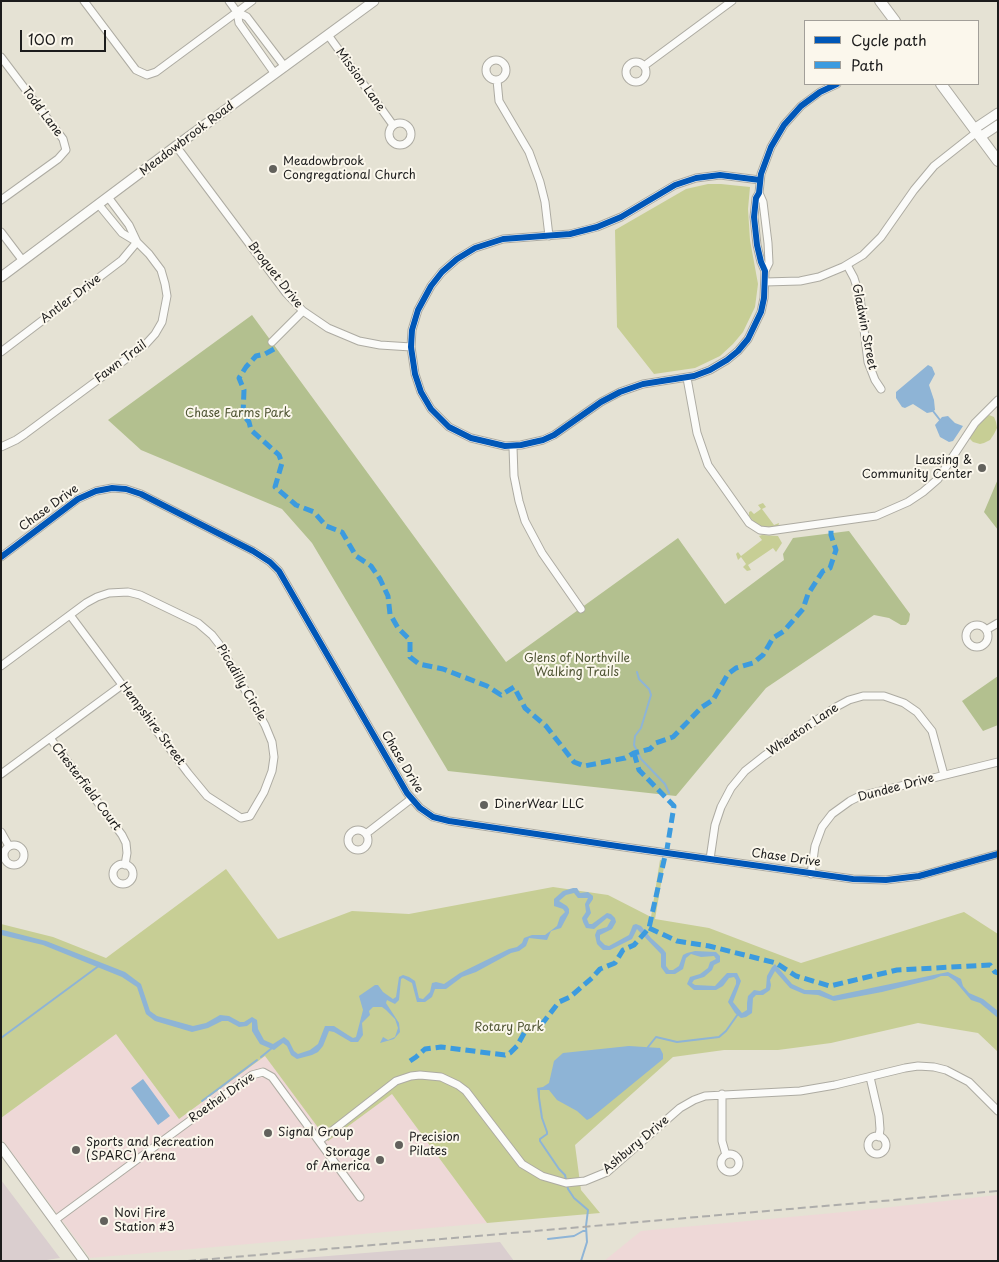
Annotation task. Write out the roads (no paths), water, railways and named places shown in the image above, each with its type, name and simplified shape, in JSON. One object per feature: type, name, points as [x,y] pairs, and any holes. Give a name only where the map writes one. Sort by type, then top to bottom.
[{"type":"main road","points":[[880,1],[893,20]]},
{"type":"main road","points":[[942,85],[998,161]]},
{"type":"street","points":[[84,1],[136,70],[148,75],[156,72],[252,1]]},
{"type":"street","points":[[229,1],[237,12],[238,23],[275,74]]},
{"type":"street","name":"Meadowbrook Road","points":[[1,277],[374,1]]},
{"type":"street","points":[[644,66],[732,1]]},
{"type":"street","points":[[237,12],[247,16],[285,67]]},
{"type":"street","name":"Mission Lane","points":[[328,35],[393,125]]},
{"type":"street","name":"Todd Lane","points":[[1,57],[63,139],[66,150],[58,159],[1,200]]},
{"type":"street","points":[[497,80],[499,101],[533,161],[545,202],[549,236]]},
{"type":"street","points":[[760,180],[720,175],[696,178],[670,187],[608,223],[583,232],[510,238],[475,248],[457,259],[436,279],[423,299],[415,319],[411,347],[413,367],[418,384],[428,404],[441,420],[454,430],[491,444],[513,447],[536,443],[548,438],[566,428],[601,402],[620,392],[642,384],[687,378],[714,368],[731,356],[744,344],[755,325],[761,312],[764,298],[766,282],[755,228],[755,204],[759,193],[760,180],[771,146],[784,126],[809,100],[835,85]]},
{"type":"street","points":[[766,282],[800,282],[831,273],[863,255],[881,237],[914,190],[934,166],[977,133],[998,113]]},
{"type":"street","points":[[977,133],[998,125]]},
{"type":"street","name":"Broquet Drive","points":[[176,146],[286,293],[303,311],[328,328],[359,341],[380,345],[411,347]]},
{"type":"street","points":[[759,193],[763,202],[768,244],[769,263],[765,272]]},
{"type":"street","name":"Fawn Trail","points":[[1,447],[25,434],[145,345],[155,334],[164,314],[167,296],[160,270],[137,242],[129,225],[108,198]]},
{"type":"street","name":"Fawn Trail","points":[[98,205],[122,233],[137,242]]},
{"type":"street","points":[[1,232],[23,261]]},
{"type":"street","name":"Antler Drive","points":[[1,352],[122,260],[137,242]]},
{"type":"street","name":"Gladwin Street","points":[[847,265],[854,278],[860,297],[868,362],[875,380],[881,389]]},
{"type":"street","points":[[272,342],[303,311]]},
{"type":"street","points":[[687,378],[701,447],[714,474],[749,523],[760,530],[769,532],[854,520],[889,512],[913,499],[933,483],[947,466],[965,435],[998,400]]},
{"type":"street","points":[[513,447],[516,485],[527,526],[542,553],[581,609]]},
{"type":"street","name":"Chase Drive","points":[[1,557],[78,499],[90,493],[112,488],[126,489],[141,494],[253,551],[270,562],[279,571],[411,799],[433,817],[449,821],[861,880],[903,878],[934,872],[998,854]]},
{"type":"street","name":"Picadilly Circle","points":[[1,666],[97,597],[115,592],[128,592],[146,597],[198,623],[212,635],[265,725],[272,742],[274,764],[270,779],[254,811],[246,818]]},
{"type":"street","name":"Hempshire Street","points":[[70,615],[207,796],[240,818],[246,818]]},
{"type":"street","points":[[986,630],[998,623]]},
{"type":"street","points":[[1,774],[122,684]]},
{"type":"street","name":"Wheaton Lane","points":[[710,859],[717,816],[731,788],[745,771],[764,756],[849,700],[863,696],[884,696],[904,703],[917,712],[932,731],[944,775]]},
{"type":"street","name":"Chesterfield Court","points":[[50,738],[122,835],[126,843],[125,865]]},
{"type":"street","name":"Dundee Drive","points":[[811,874],[815,846],[819,834],[838,808],[860,796],[998,762]]},
{"type":"street","points":[[367,834],[411,799]]},
{"type":"street","points":[[1,832],[10,846]]},
{"type":"street","name":"Ashbury Drive","points":[[319,1141],[396,1081],[410,1076],[431,1075],[451,1080],[466,1091],[522,1164],[542,1176],[566,1183],[590,1180],[607,1172],[684,1105],[705,1096],[800,1091],[918,1066],[946,1070],[969,1082],[998,1111]]},
{"type":"street","name":"Roethel Drive","points":[[55,1220],[257,1073],[263,1072],[272,1077],[360,1197]]},
{"type":"street","points":[[870,1077],[879,1116],[879,1137]]},
{"type":"street","points":[[722,1094],[722,1141],[726,1155]]},
{"type":"street","points":[[1,1147],[84,1261]]},
{"type":"water","points":[[928,365],[932,367],[935,374],[929,385],[935,410],[927,413],[913,404],[905,408],[902,407],[896,398],[896,392]]},
{"type":"water","points":[[948,416],[955,423],[963,426],[953,441],[949,442],[940,437],[935,425],[942,417]]},
{"type":"water","points":[[577,888],[580,893],[588,892],[593,896],[589,905],[591,913],[587,919],[589,924],[592,924],[607,913],[615,918],[616,922],[612,929],[600,935],[600,940],[605,945],[609,946],[629,935],[633,925],[636,924],[641,926],[666,953],[666,966],[669,970],[679,966],[683,955],[687,953],[695,951],[716,952],[720,956],[720,962],[714,965],[712,970],[704,977],[694,980],[692,983],[695,985],[715,986],[727,973],[737,973],[741,981],[733,1002],[742,1013],[747,1010],[748,996],[754,990],[760,991],[766,988],[767,976],[775,964],[792,984],[805,990],[820,990],[833,996],[948,972],[961,979],[963,986],[969,993],[983,999],[998,1011],[998,1018],[980,1003],[971,1000],[955,981],[948,976],[834,1001],[818,995],[804,994],[790,988],[775,971],[770,980],[770,990],[763,995],[756,995],[753,998],[752,1013],[741,1018],[735,1013],[728,1002],[736,984],[734,977],[729,978],[723,986],[716,990],[694,990],[687,984],[690,977],[700,974],[708,968],[710,962],[716,959],[714,956],[701,957],[691,954],[686,958],[683,969],[675,974],[666,974],[661,967],[661,954],[637,929],[632,939],[610,950],[603,950],[597,944],[595,935],[597,930],[607,927],[611,920],[607,918],[594,929],[586,928],[582,918],[586,912],[585,904],[588,898],[578,898],[574,893],[566,895],[559,901],[567,906],[569,913],[561,928],[551,931],[547,940],[529,938],[526,946],[519,951],[511,953],[476,972],[462,977],[446,989],[435,989],[432,997],[425,1002],[417,1002],[412,983],[403,978],[401,979],[399,1000],[395,1004],[387,1000],[386,1003],[399,1023],[400,1032],[394,1039],[380,1043],[383,1037],[388,1040],[395,1037],[398,1028],[395,1019],[386,1010],[382,1007],[373,1007],[369,1011],[370,1015],[362,1023],[363,1035],[358,1042],[351,1042],[329,1031],[323,1046],[318,1052],[297,1059],[291,1055],[287,1046],[283,1043],[274,1050],[260,1044],[252,1031],[252,1022],[247,1026],[239,1027],[228,1021],[222,1021],[208,1028],[192,1032],[155,1021],[146,1014],[137,987],[122,977],[43,945],[1,935],[1,930],[3,930],[46,941],[125,972],[141,984],[150,1011],[157,1016],[193,1026],[206,1023],[220,1015],[229,1016],[240,1022],[244,1022],[252,1017],[257,1020],[258,1029],[264,1040],[273,1044],[284,1037],[298,1054],[310,1050],[318,1044],[325,1026],[334,1026],[353,1038],[356,1037],[363,1010],[359,996],[375,985],[378,985],[383,992],[393,999],[396,997],[399,977],[403,975],[415,981],[419,998],[423,999],[430,992],[432,983],[444,984],[460,973],[509,949],[517,947],[524,938],[532,935],[545,935],[557,926],[560,917],[565,912],[563,909],[554,906],[554,899],[563,891]]},
{"type":"water","points":[[629,1046],[660,1048],[663,1059],[591,1118],[587,1120],[577,1111],[557,1100],[549,1090],[540,1090],[540,1098],[538,1098],[537,1088],[549,1083],[554,1061],[563,1053]]},
{"type":"water","points":[[143,1079],[170,1116],[158,1125],[131,1088]]},
{"type":"waterway","points":[[933,411],[940,420]]},
{"type":"waterway","points":[[637,672],[639,679],[649,689],[651,695],[641,728],[635,736],[634,745],[641,759],[665,784],[669,793]]},
{"type":"waterway","points":[[1,1038],[100,965]]},
{"type":"waterway","points":[[648,1047],[656,1037],[677,1042],[719,1037],[726,1031],[738,1014]]},
{"type":"waterway","points":[[261,1057],[272,1048]]},
{"type":"waterway","points":[[202,1101],[257,1060]]},
{"type":"waterway","points":[[539,1098],[542,1118],[547,1132],[540,1141],[565,1175],[568,1189],[574,1198],[588,1210],[587,1242],[581,1261]]},
{"type":"waterway","points":[[548,1239],[574,1236],[586,1231]]},
{"type":"railway","points":[[188,1261],[998,1191]]},
{"type":"place","name":"Meadowbrook Congregational Church","points":[[273,169]]},
{"type":"place","name":"Leasing & Community Center","points":[[982,468]]},
{"type":"place","name":"DinerWear LLC","points":[[484,805]]},
{"type":"place","name":"Signal Group","points":[[268,1133]]},
{"type":"place","name":"Precision Pilates","points":[[399,1145]]},
{"type":"place","name":"Sports and Recreation (SPARC) Arena","points":[[76,1150]]},
{"type":"place","name":"Storage of America","points":[[380,1160]]},
{"type":"place","name":"Novi Fire Station #3","points":[[104,1221]]},
{"type":"park label","name":"Chase Farms Park","points":[[238,414]]},
{"type":"park label","name":"Glens of Northville Walking Trails","points":[[577,666]]},
{"type":"park label","name":"Rotary Park","points":[[509,1028]]}]
